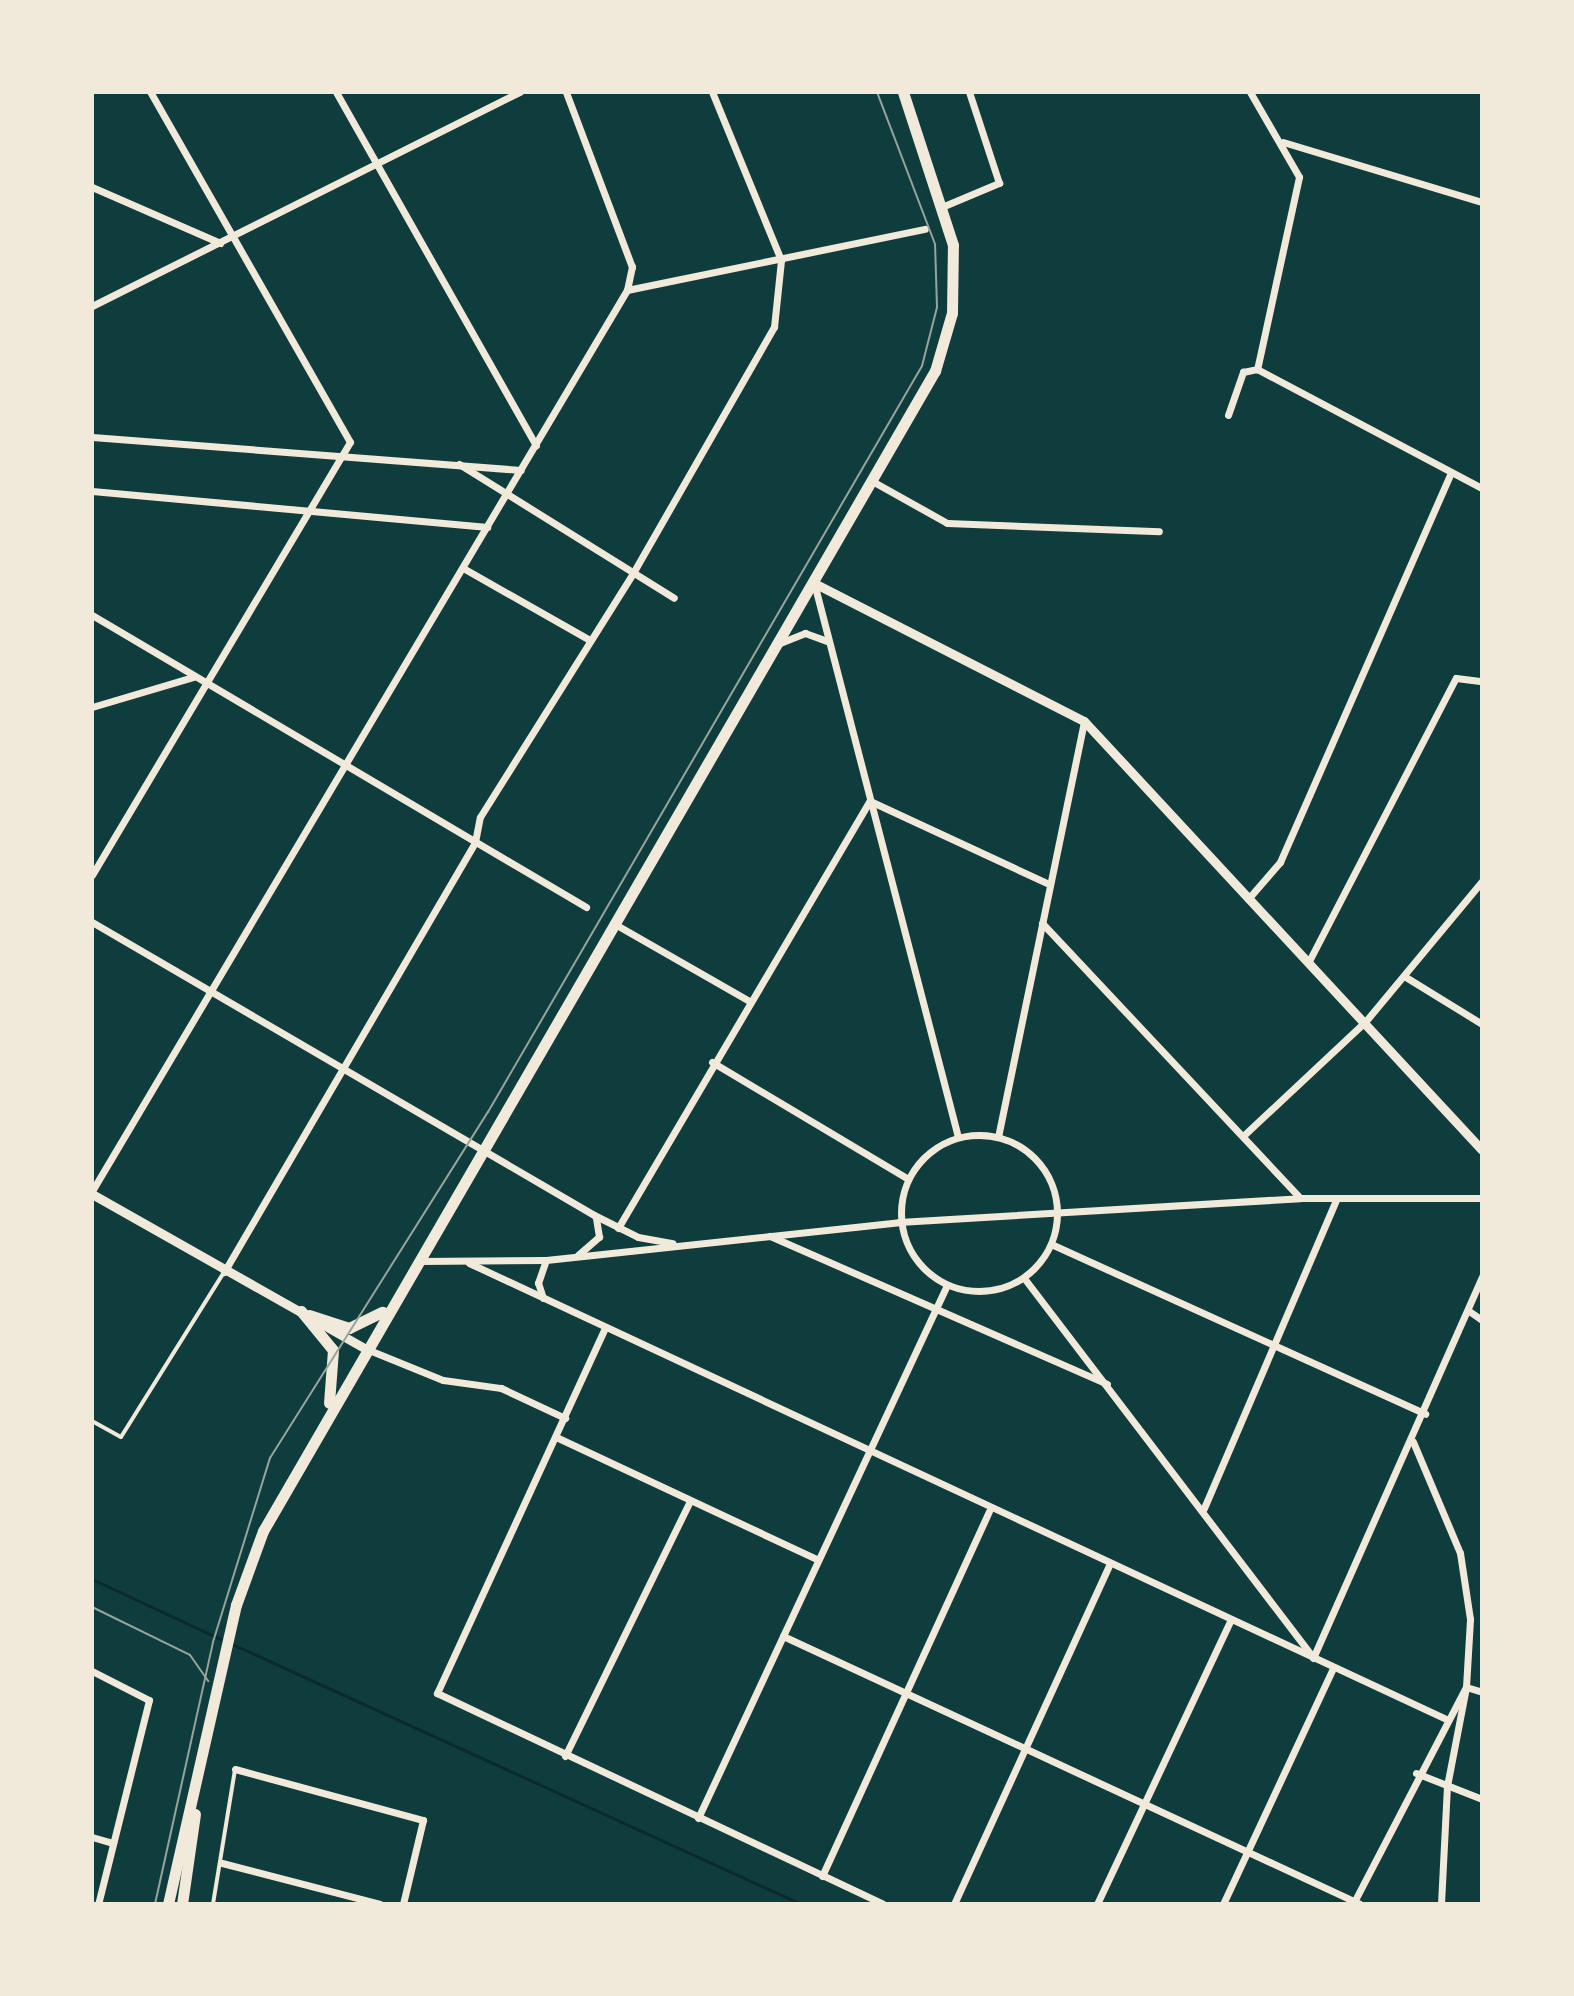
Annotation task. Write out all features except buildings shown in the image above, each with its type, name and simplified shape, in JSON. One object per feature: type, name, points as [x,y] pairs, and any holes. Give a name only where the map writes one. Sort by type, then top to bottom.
[{"type":"main road","points":[[168,1904],[197,1789],[232,1624],[263,1531],[364,1348],[814,583],[947,338],[954,279],[944,206],[903,92]]},
{"type":"main road","points":[[301,1311],[349,1328],[388,1307]]},
{"type":"main road","points":[[301,1311],[334,1358],[325,1417]]},
{"type":"main road","points":[[182,1904],[197,1789]]},
{"type":"street","points":[[92,875],[346,456],[349,434],[150,92]]},
{"type":"street","points":[[336,92],[536,445]]},
{"type":"street","points":[[92,306],[520,92]]},
{"type":"street","points":[[565,1418],[501,1388],[443,1380],[364,1348],[301,1311],[224,1272],[92,1193],[627,290],[632,267],[566,92]]},
{"type":"street","points":[[224,1272],[475,842],[480,817],[588,639],[633,573],[774,327],[781,260],[712,92]]},
{"type":"street","points":[[944,206],[999,183],[969,92]]},
{"type":"street","points":[[1250,92],[1281,142],[1298,190],[1257,369]]},
{"type":"street","points":[[1281,142],[1482,202]]},
{"type":"street","points":[[92,187],[220,243]]},
{"type":"street","points":[[627,290],[925,229]]},
{"type":"street","points":[[1228,415],[1243,372],[1257,369],[1482,488]]},
{"type":"street","points":[[92,437],[456,461],[521,470]]},
{"type":"street","points":[[456,461],[505,497],[674,598]]},
{"type":"street","points":[[1248,899],[1280,862],[1451,473]]},
{"type":"street","points":[[872,481],[947,523],[1159,531]]},
{"type":"street","points":[[92,491],[487,527]]},
{"type":"street","points":[[463,568],[588,639]]},
{"type":"street","points":[[814,583],[958,1137]]},
{"type":"street","points":[[814,583],[1084,721],[1480,1150]]},
{"type":"street","points":[[92,615],[586,907]]},
{"type":"street","points":[[778,644],[805,633],[829,643]]},
{"type":"street","points":[[92,707],[194,677]]},
{"type":"street","points":[[1308,963],[1456,678],[1482,681]]},
{"type":"street","points":[[998,1137],[1084,721]]},
{"type":"street","points":[[870,801],[1049,884]]},
{"type":"street","points":[[618,1228],[712,1062],[870,801]]},
{"type":"street","points":[[1243,1136],[1365,1022],[1482,881]]},
{"type":"street","points":[[92,922],[339,1071],[594,1215],[618,1228],[682,1244]]},
{"type":"street","points":[[613,923],[749,1001]]},
{"type":"street","points":[[1042,923],[1300,1198]]},
{"type":"street","points":[[1404,976],[1482,1024]]},
{"type":"street","points":[[712,1062],[908,1179]]},
{"type":"street","points":[[958,1137],[998,1137],[1041,1164],[1058,1212],[1051,1244],[1024,1278],[982,1291],[947,1285],[917,1261],[901,1222],[908,1179],[928,1153],[958,1137]]},
{"type":"street","points":[[415,1262],[546,1260],[901,1222],[1058,1212],[1300,1198],[1482,1198]]},
{"type":"street","points":[[1204,1508],[1337,1198]]},
{"type":"street","points":[[576,1256],[599,1237],[594,1215]]},
{"type":"street","points":[[768,1236],[1111,1386]]},
{"type":"street","points":[[1051,1244],[1425,1414]]},
{"type":"street","points":[[544,1300],[538,1283],[546,1260]]},
{"type":"street","points":[[469,1263],[866,1454],[1446,1719]]},
{"type":"street","points":[[1313,1658],[1413,1442],[1482,1276]]},
{"type":"street","points":[[1024,1278],[1204,1508],[1313,1658]]},
{"type":"street","points":[[698,1818],[947,1285]]},
{"type":"street","points":[[1469,1311],[1482,1320]]},
{"type":"street","points":[[604,1330],[437,1693],[883,1904]]},
{"type":"street","points":[[556,1437],[817,1559]]},
{"type":"street","points":[[1413,1442],[1460,1553],[1470,1619],[1466,1687],[1447,1786],[1449,1859],[1441,1904]]},
{"type":"street","points":[[565,1756],[690,1501]]},
{"type":"street","points":[[822,1876],[989,1511]]},
{"type":"street","points":[[954,1904],[1109,1566]]},
{"type":"street","points":[[1470,1619],[1482,1621]]},
{"type":"street","points":[[1097,1904],[1230,1621]]},
{"type":"street","points":[[783,1636],[1356,1903],[1416,1773],[1466,1687]]},
{"type":"street","points":[[1223,1904],[1333,1668]]},
{"type":"street","points":[[92,1671],[149,1700],[98,1904]]},
{"type":"street","points":[[1466,1687],[1482,1692]]},
{"type":"street","points":[[235,1769],[423,1820],[403,1904]]},
{"type":"street","points":[[1416,1773],[1482,1799]]},
{"type":"street","points":[[92,1837],[113,1843]]},
{"type":"street","points":[[222,1863],[380,1904]]},
{"type":"street","points":[[92,1885],[102,1887]]},
{"type":"lane","points":[[92,1421],[121,1437],[224,1272]]},
{"type":"lane","points":[[213,1904],[235,1769]]},
{"type":"waterway","points":[[92,1579],[223,1640]]},
{"type":"waterway","points":[[230,1643],[801,1904]]},
{"type":"tram line","points":[[155,1904],[213,1642],[270,1458],[488,1112],[922,366],[937,307],[935,244],[877,92]]},
{"type":"tram line","points":[[92,1607],[190,1655],[208,1681]]}]
